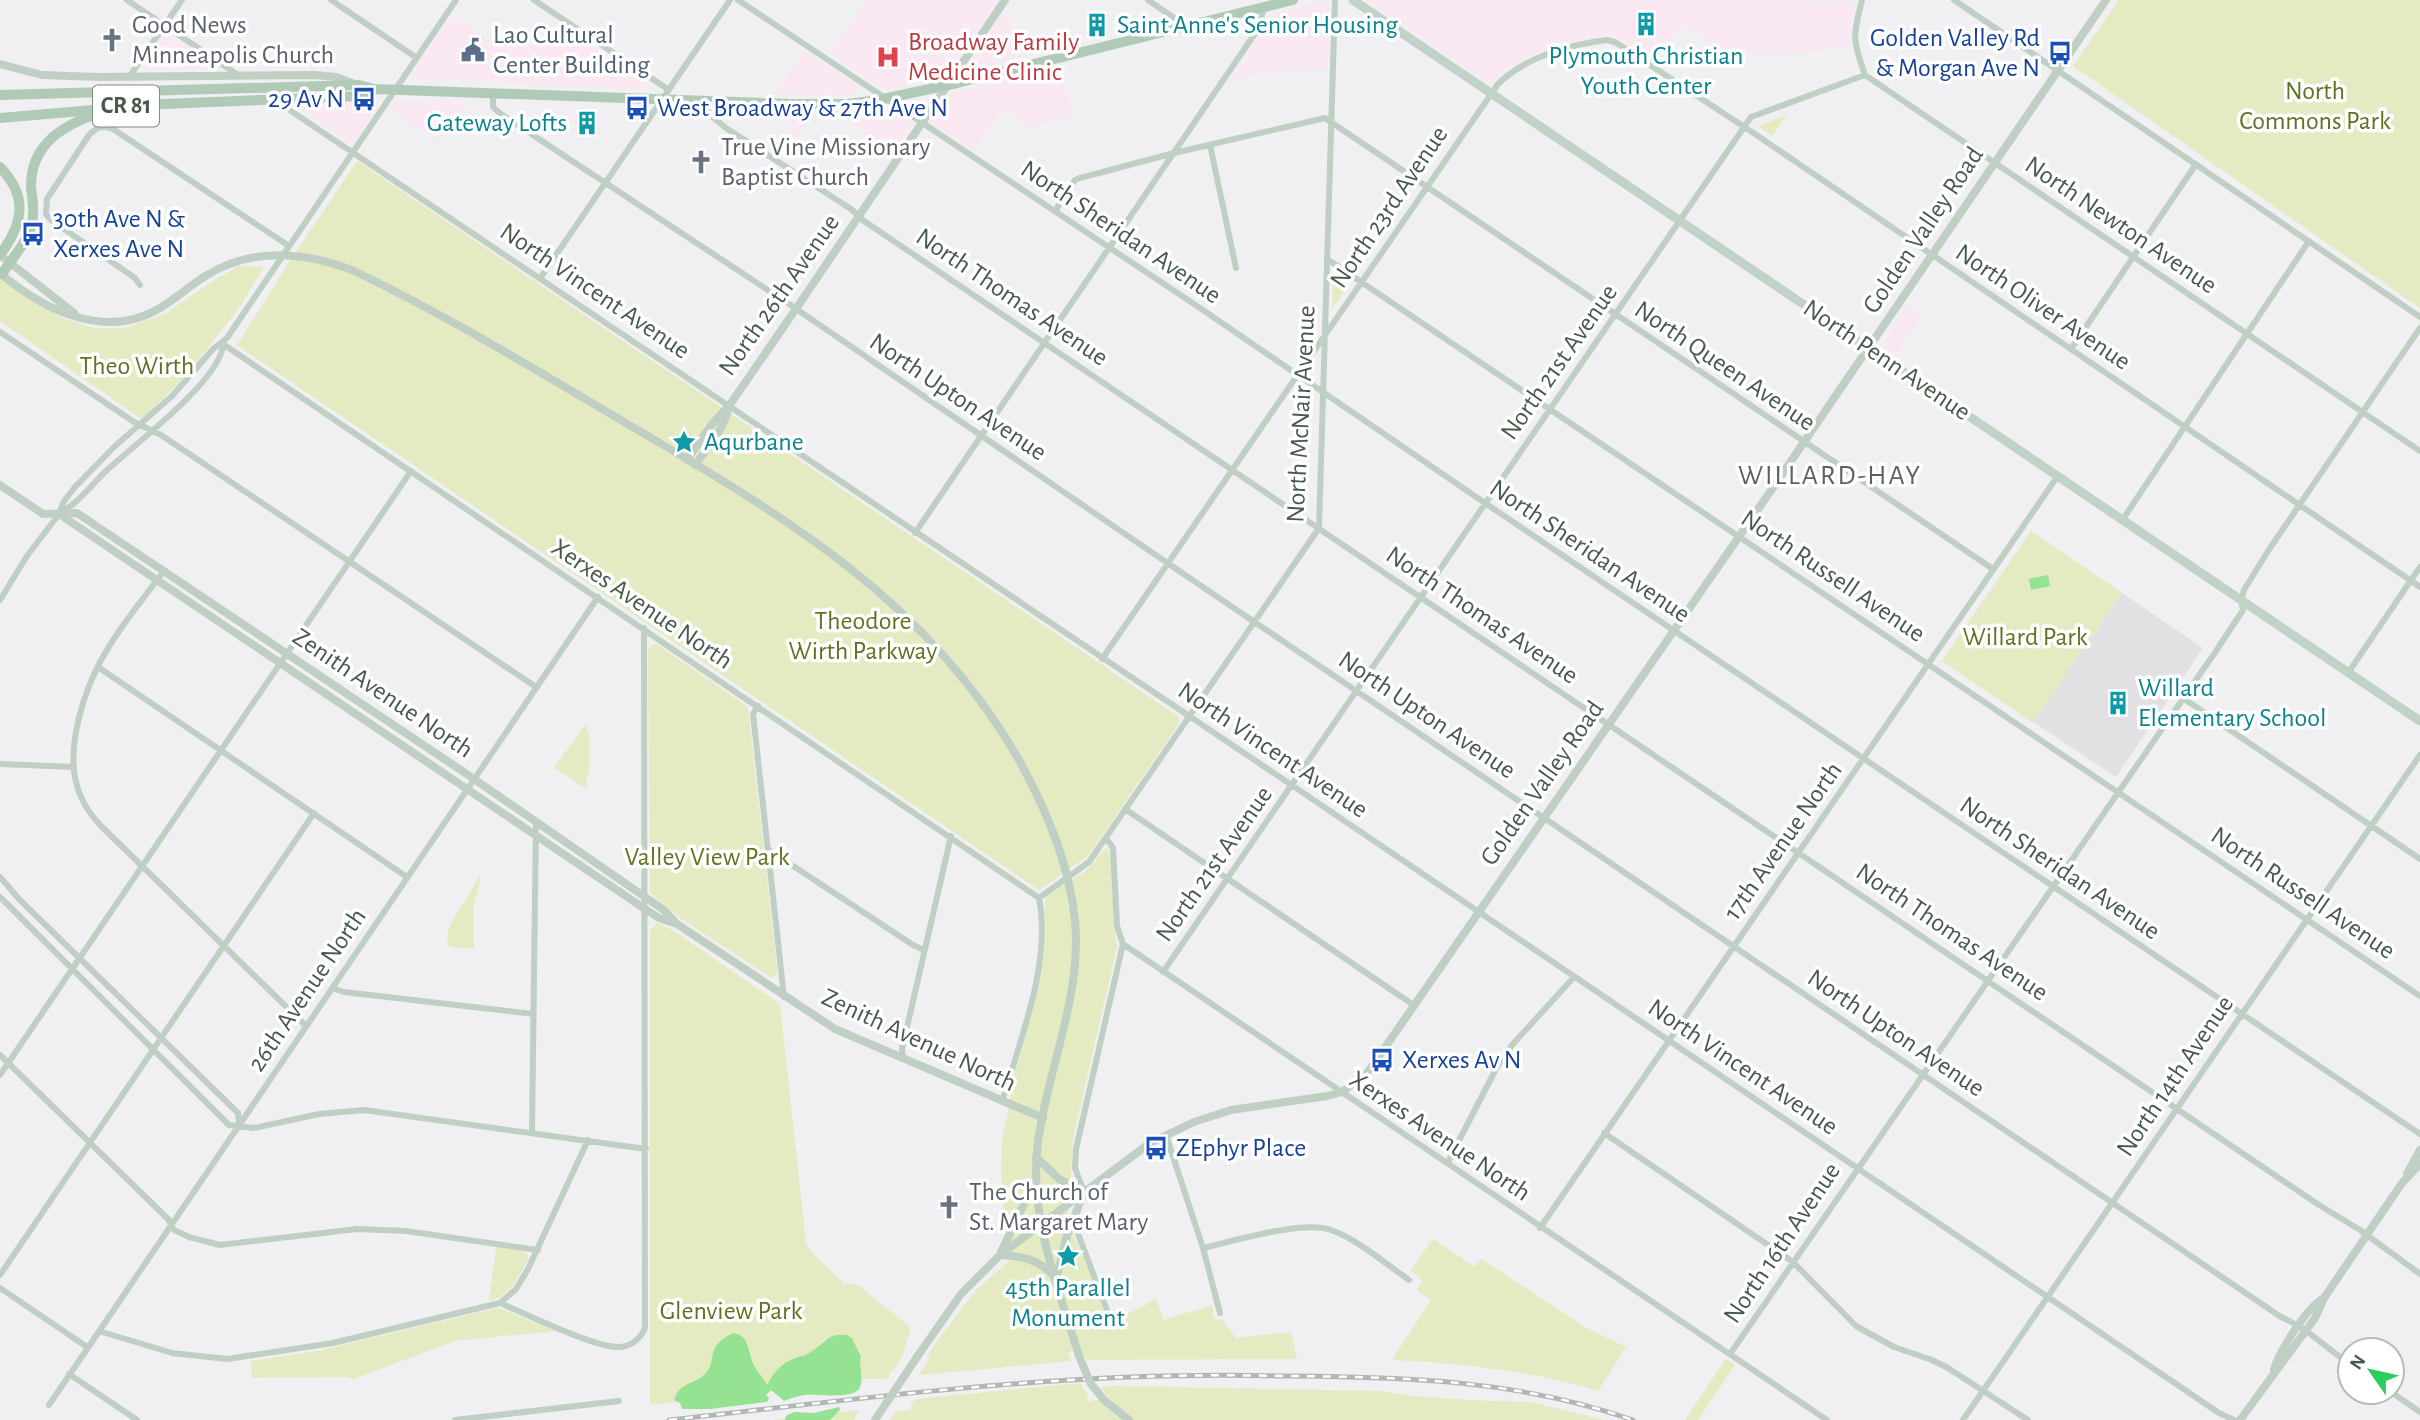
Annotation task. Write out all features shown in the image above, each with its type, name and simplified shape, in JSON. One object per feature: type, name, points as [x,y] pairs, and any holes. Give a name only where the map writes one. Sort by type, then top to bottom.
[{"type":"main road","name":"CR 81","points":[[0,95],[359,85],[374,89],[666,95],[702,101],[831,105],[884,99],[1293,0]]},
{"type":"main road","name":"North Penn Avenue","points":[[1353,0],[2420,720]]},
{"type":"main road","name":"CR 81","points":[[0,118],[117,107],[360,96],[374,89]]},
{"type":"main road","points":[[1,273],[26,239],[31,227],[34,207],[33,173],[37,160],[50,139],[65,126],[117,107]]},
{"type":"main road","points":[[0,167],[15,189],[20,207],[17,227],[0,255]]},
{"type":"street","points":[[127,0],[238,75]]},
{"type":"street","points":[[130,77],[181,0]]},
{"type":"street","points":[[331,0],[417,58]]},
{"type":"street","points":[[0,600],[75,487],[114,447],[185,384],[213,349],[223,344],[456,0]]},
{"type":"street","points":[[534,0],[666,95]]},
{"type":"street","points":[[541,277],[730,0]]},
{"type":"street","name":"North Sheridan Avenue","points":[[738,0],[1055,211],[2420,1134]]},
{"type":"street","name":"North 26th Avenue","points":[[687,460],[712,424],[729,406],[1005,0]]},
{"type":"street","points":[[1148,0],[1186,26]]},
{"type":"street","name":"North McNair Avenue","points":[[1040,898],[1089,862],[1319,528],[1335,0]]},
{"type":"street","points":[[1862,0],[1854,46],[1865,75]]},
{"type":"street","points":[[1954,0],[2420,317]]},
{"type":"street","name":"Golden Valley Road","points":[[876,1420],[961,1294],[1000,1255],[1136,1153],[1166,1135],[1231,1110],[1342,1092],[1368,1072],[2106,0]]},
{"type":"street","points":[[915,533],[1258,29],[1264,7]]},
{"type":"street","name":"North 23rd Avenue","points":[[1102,659],[1491,92],[1504,78],[1531,60],[1552,52],[1607,40]]},
{"type":"street","name":"North Oliver Avenue","points":[[1607,40],[1615,42],[1744,127],[2420,587]]},
{"type":"street","points":[[0,64],[42,75],[314,75],[336,77],[359,85]]},
{"type":"street","name":"North 21st Avenue","points":[[1163,972],[1751,117],[1865,75]]},
{"type":"street","name":"North Newton Avenue","points":[[1865,75],[2420,451]]},
{"type":"street","name":"North Upton Avenue","points":[[493,93],[493,107],[501,114],[796,309],[1543,818],[2281,1317],[2302,1328],[2336,1354]]},
{"type":"street","name":"North Thomas Avenue","points":[[702,101],[709,114],[726,128],[2319,1205],[2367,1234],[2420,1274]]},
{"type":"street","name":"North Vincent Avenue","points":[[291,111],[541,277],[915,533],[2219,1413],[2234,1420]]},
{"type":"street","points":[[1055,211],[1075,180],[1080,177],[1319,118],[1332,122]]},
{"type":"street","name":"North Queen Avenue","points":[[1332,122],[1993,569]]},
{"type":"street","points":[[140,285],[135,278],[46,215],[47,199],[96,128],[105,126],[113,129],[289,246]]},
{"type":"street","points":[[1210,145],[1236,268]]},
{"type":"street","points":[[2071,349],[2196,164]]},
{"type":"street","points":[[2123,519],[2309,241]]},
{"type":"street","points":[[0,255],[82,319]]},
{"type":"street","points":[[1,273],[42,303],[82,319],[101,322],[131,321],[162,307],[195,282],[227,265],[264,256],[330,262],[376,282],[539,372],[775,514],[848,565],[886,596],[942,652],[985,705],[1017,756],[1050,822],[1069,876],[1076,938],[1075,968],[1037,1157],[1040,1225],[1079,1356],[1091,1384],[1104,1400],[1129,1420]]},
{"type":"street","name":"North Russell Avenue","points":[[1327,259],[2420,996]]},
{"type":"street","points":[[2300,505],[2420,328]]},
{"type":"street","points":[[0,332],[537,687]]},
{"type":"street","points":[[59,514],[75,505],[102,474],[180,405],[223,353],[223,344]]},
{"type":"street","name":"Xerxes Avenue North","points":[[223,344],[1040,898]]},
{"type":"street","name":"North 26th Avenue","points":[[695,465],[721,426],[729,406]]},
{"type":"street","points":[[0,1074],[411,471]]},
{"type":"street","name":"17th Avenue North","points":[[1540,1228],[2057,477]]},
{"type":"street","name":"Zenith Avenue North","points":[[0,485],[43,514],[77,513],[474,779],[664,910],[677,924],[835,1029],[1043,1118]]},
{"type":"street","name":"North 16th Avenue","points":[[1730,1354],[2243,610],[2241,600],[2244,590],[2300,505]]},
{"type":"street","name":"Zenith Avenue North","points":[[59,514],[645,909],[659,918],[677,924]]},
{"type":"street","points":[[2348,673],[2420,567]]},
{"type":"street","points":[[164,571],[109,645],[86,694],[79,721],[74,767],[80,797],[89,813],[306,1026]]},
{"type":"street","name":"26th Avenue North","points":[[49,1405],[598,597]]},
{"type":"street","points":[[500,1303],[609,1346],[622,1347],[639,1338],[646,1321],[644,628]]},
{"type":"street","points":[[98,667],[407,877]]},
{"type":"street","points":[[2183,698],[2420,859]]},
{"type":"street","points":[[758,706],[753,714],[784,997]]},
{"type":"street","points":[[372,726],[379,716]]},
{"type":"street","name":"North 14th Avenue","points":[[1963,1420],[2420,755]]},
{"type":"street","points":[[0,764],[74,767]]},
{"type":"street","points":[[1125,809],[1415,1006]]},
{"type":"street","points":[[0,1275],[314,813]]},
{"type":"street","points":[[532,1131],[536,822]]},
{"type":"street","points":[[903,1059],[902,1049],[951,836]]},
{"type":"street","points":[[1056,1278],[1071,1224],[1084,1192],[1075,1168],[1076,1149],[1123,944],[1117,926],[1113,848],[1106,838]]},
{"type":"street","points":[[769,850],[924,950]]},
{"type":"street","points":[[0,877],[237,1113],[239,1125]]},
{"type":"street","points":[[0,897],[229,1125],[254,1128],[319,1114],[364,1110],[532,1131],[646,1149]]},
{"type":"street","points":[[1002,1101],[1037,973],[1043,922],[1040,898]]},
{"type":"street","name":"Xerxes Avenue North","points":[[1123,944],[1827,1420]]},
{"type":"street","points":[[1448,1163],[1497,1067],[1574,976]]},
{"type":"street","points":[[332,988],[344,992],[533,1014]]},
{"type":"street","points":[[0,1055],[171,1224],[174,1230],[189,1237],[220,1245],[357,1229],[419,1232],[538,1250]]},
{"type":"street","points":[[1604,1133],[1793,1262],[1856,1326],[1894,1347],[1932,1360],[1985,1390],[2028,1420]]},
{"type":"street","points":[[1166,1135],[1203,1248],[1220,1313]]},
{"type":"street","points":[[99,1331],[172,1353],[227,1359],[332,1343],[500,1303],[516,1289],[538,1250],[588,1140]]},
{"type":"street","points":[[2240,1420],[2274,1371],[2278,1359],[2302,1328],[2318,1301],[2324,1298],[2402,1183],[2420,1150]]},
{"type":"street","points":[[1037,1157],[1059,1178],[1084,1192]]},
{"type":"street","points":[[2402,1183],[2420,1164]]},
{"type":"street","points":[[1036,1179],[1000,1255],[1038,1261],[1056,1278]]},
{"type":"street","points":[[1071,1224],[1077,1231],[1109,1316]]},
{"type":"street","points":[[1203,1248],[1293,1229],[1327,1228],[1344,1236],[1409,1280]]},
{"type":"street","points":[[0,1288],[88,1347]]},
{"type":"street","points":[[69,1374],[137,1420]]},
{"type":"street","points":[[455,1420],[619,1401]]},
{"type":"shaded area","points":[[867,0],[998,0],[949,73],[884,90],[830,54]]},
{"type":"shaded area","points":[[1363,0],[1847,1],[1852,3],[1854,9],[1848,35],[1850,48],[1759,55],[1738,52],[1718,45],[1682,24],[1654,64],[1611,34],[1529,55],[1488,82]]},
{"type":"shaded area","points":[[1323,2],[1330,8],[1328,68],[1275,70],[1229,80],[1262,34],[1264,24],[1271,15]]},
{"type":"shaded area","points":[[1001,13],[1007,17],[1022,56],[968,68],[966,64]]},
{"type":"shaded area","points":[[451,15],[490,42],[581,44],[586,41],[647,82],[648,86],[645,89],[414,78],[413,73]]},
{"type":"shaded area","points":[[164,34],[170,35],[212,64],[211,67],[148,69],[145,62]]},
{"type":"shaded area","points":[[804,51],[856,84],[857,91],[851,94],[828,95],[775,94]]},
{"type":"shaded area","points":[[1061,67],[1073,116],[1032,126],[1003,107],[973,151],[929,122],[945,96]]},
{"type":"shaded area","points":[[371,100],[376,103],[377,108],[354,141],[350,142],[295,105],[295,102]]},
{"type":"shaded area","points":[[395,101],[466,101],[439,142],[389,109]]},
{"type":"shaded area","points":[[892,108],[915,124],[896,152],[854,125],[863,112]]},
{"type":"shaded area","points":[[796,115],[813,115],[798,136],[787,129]]},
{"type":"shaded area","points":[[1907,305],[1922,315],[1892,359],[1883,350],[1883,344]]},
{"type":"shaded area","points":[[2048,575],[2050,586],[2031,590],[2029,579]]},
{"type":"shaded area","points":[[2122,593],[2203,648],[2116,777],[1942,661],[2092,637]]},
{"type":"shaded area","points":[[734,1333],[746,1341],[754,1365],[767,1385],[783,1364],[815,1350],[830,1337],[847,1335],[852,1338],[861,1357],[861,1385],[855,1392],[842,1395],[805,1395],[784,1401],[771,1390],[766,1395],[769,1398],[767,1402],[710,1409],[682,1409],[680,1403],[674,1400],[676,1394],[682,1387],[708,1371],[718,1343]]},
{"type":"shaded area","points":[[839,1407],[840,1410],[830,1420],[785,1420],[786,1416],[794,1412],[814,1413]]},
{"type":"green space","name":"North Commons Park","points":[[2119,0],[2420,0],[2420,308],[2073,66]]},
{"type":"green space","points":[[1787,115],[1772,136],[1758,126]]},
{"type":"green space","name":"Theodore Wirth Parkway","points":[[357,161],[1179,717],[1180,722],[1088,856],[1039,890],[237,345]]},
{"type":"green space","name":"Theo Wirth","points":[[240,266],[264,267],[239,308],[184,378],[142,419],[0,321],[0,279],[62,318],[94,328],[125,328],[165,314]]},
{"type":"green space","points":[[1334,274],[1349,284],[1332,309]]},
{"type":"green space","name":"Willard Park","points":[[2031,531],[2122,593],[2100,624],[2098,632],[2094,633],[2033,723],[1942,661]]},
{"type":"green space","name":"Valley View Park","points":[[653,644],[748,707],[777,969],[772,978],[683,920],[650,893],[648,648]]},
{"type":"green space","points":[[586,724],[589,735],[587,789],[554,768]]},
{"type":"green space","points":[[1106,848],[1111,861],[1117,947],[1073,1138],[1068,1221],[1105,1317],[1109,1316],[1111,1323],[1156,1299],[1163,1320],[1213,1305],[1213,1318],[1223,1321],[1236,1338],[1291,1332],[1297,1359],[1086,1360],[1085,1356],[1075,1356],[1073,1351],[1068,1352],[1071,1361],[919,1375],[931,1356],[926,1356],[974,1292],[1010,1260],[1002,1188],[1002,1144],[1010,1089],[1040,977],[1046,939],[1047,895],[1086,871]]},
{"type":"green space","points":[[479,873],[480,883],[474,903],[474,949],[450,947],[448,931]]},
{"type":"green space","name":"Glenview Park","points":[[657,923],[672,930],[780,1004],[806,1243],[844,1284],[858,1285],[911,1328],[902,1358],[886,1379],[862,1379],[859,1366],[828,1337],[818,1347],[823,1385],[650,1405],[650,931]]},
{"type":"green space","points":[[1433,1239],[1475,1267],[1481,1259],[1585,1327],[1626,1347],[1598,1391],[1548,1378],[1496,1369],[1392,1360],[1431,1300],[1417,1290],[1422,1282],[1418,1275],[1410,1271]]},
{"type":"green space","points":[[496,1247],[523,1251],[528,1259],[508,1290],[489,1301]]},
{"type":"green space","points":[[498,1308],[556,1331],[455,1341],[351,1380],[351,1377],[252,1378],[251,1361],[318,1351]]},
{"type":"green space","points":[[1726,1359],[1735,1365],[1698,1420],[1685,1420]]},
{"type":"green space","points":[[1080,1383],[1088,1401],[1110,1399],[1100,1387],[1115,1386],[1384,1391],[1409,1396],[1531,1402],[1604,1420],[889,1420],[895,1412],[911,1410],[911,1404],[916,1399]]},
{"type":"green space","points":[[859,1410],[854,1420],[774,1420]]},
{"type":"railway","points":[[669,1420],[1014,1384],[1129,1377],[1228,1375],[1462,1383],[1547,1396],[1633,1420]]},
{"type":"place","name":"Plymouth Christian Youth Center","points":[[1646,24]]},
{"type":"place","name":"Saint Anne's Senior Housing","points":[[1097,25]]},
{"type":"place","name":"Good News Minneapolis Church","points":[[112,40]]},
{"type":"place","name":"Lao Cultural Center Building","points":[[473,50]]},
{"type":"place","name":"Golden Valley Rd & Morgan Ave N","points":[[2060,53]]},
{"type":"place","name":"Broadway Family Medicine Clinic","points":[[888,57]]},
{"type":"place","name":"29 Av N","points":[[364,99]]},
{"type":"place","name":"West Broadway & 27th Ave N","points":[[637,108]]},
{"type":"place","name":"Gateway Lofts","points":[[587,123]]},
{"type":"place","name":"True Vine Missionary Baptist Church","points":[[701,162]]},
{"type":"place","name":"30th Ave N & Xerxes Ave N","points":[[33,234]]},
{"type":"place","name":"Aqurbane","points":[[684,442]]},
{"type":"place","name":"Willard Elementary School","points":[[2118,703]]},
{"type":"place","name":"Xerxes Av N","points":[[1382,1060]]},
{"type":"place","name":"ZEphyr Place","points":[[1156,1148]]},
{"type":"place","name":"The Church of St. Margaret Mary","points":[[949,1207]]},
{"type":"place","name":"45th Parallel Monument","points":[[1068,1256]]},
{"type":"district","name":"WILLARD-HAY","points":[[1830,476]]}]
